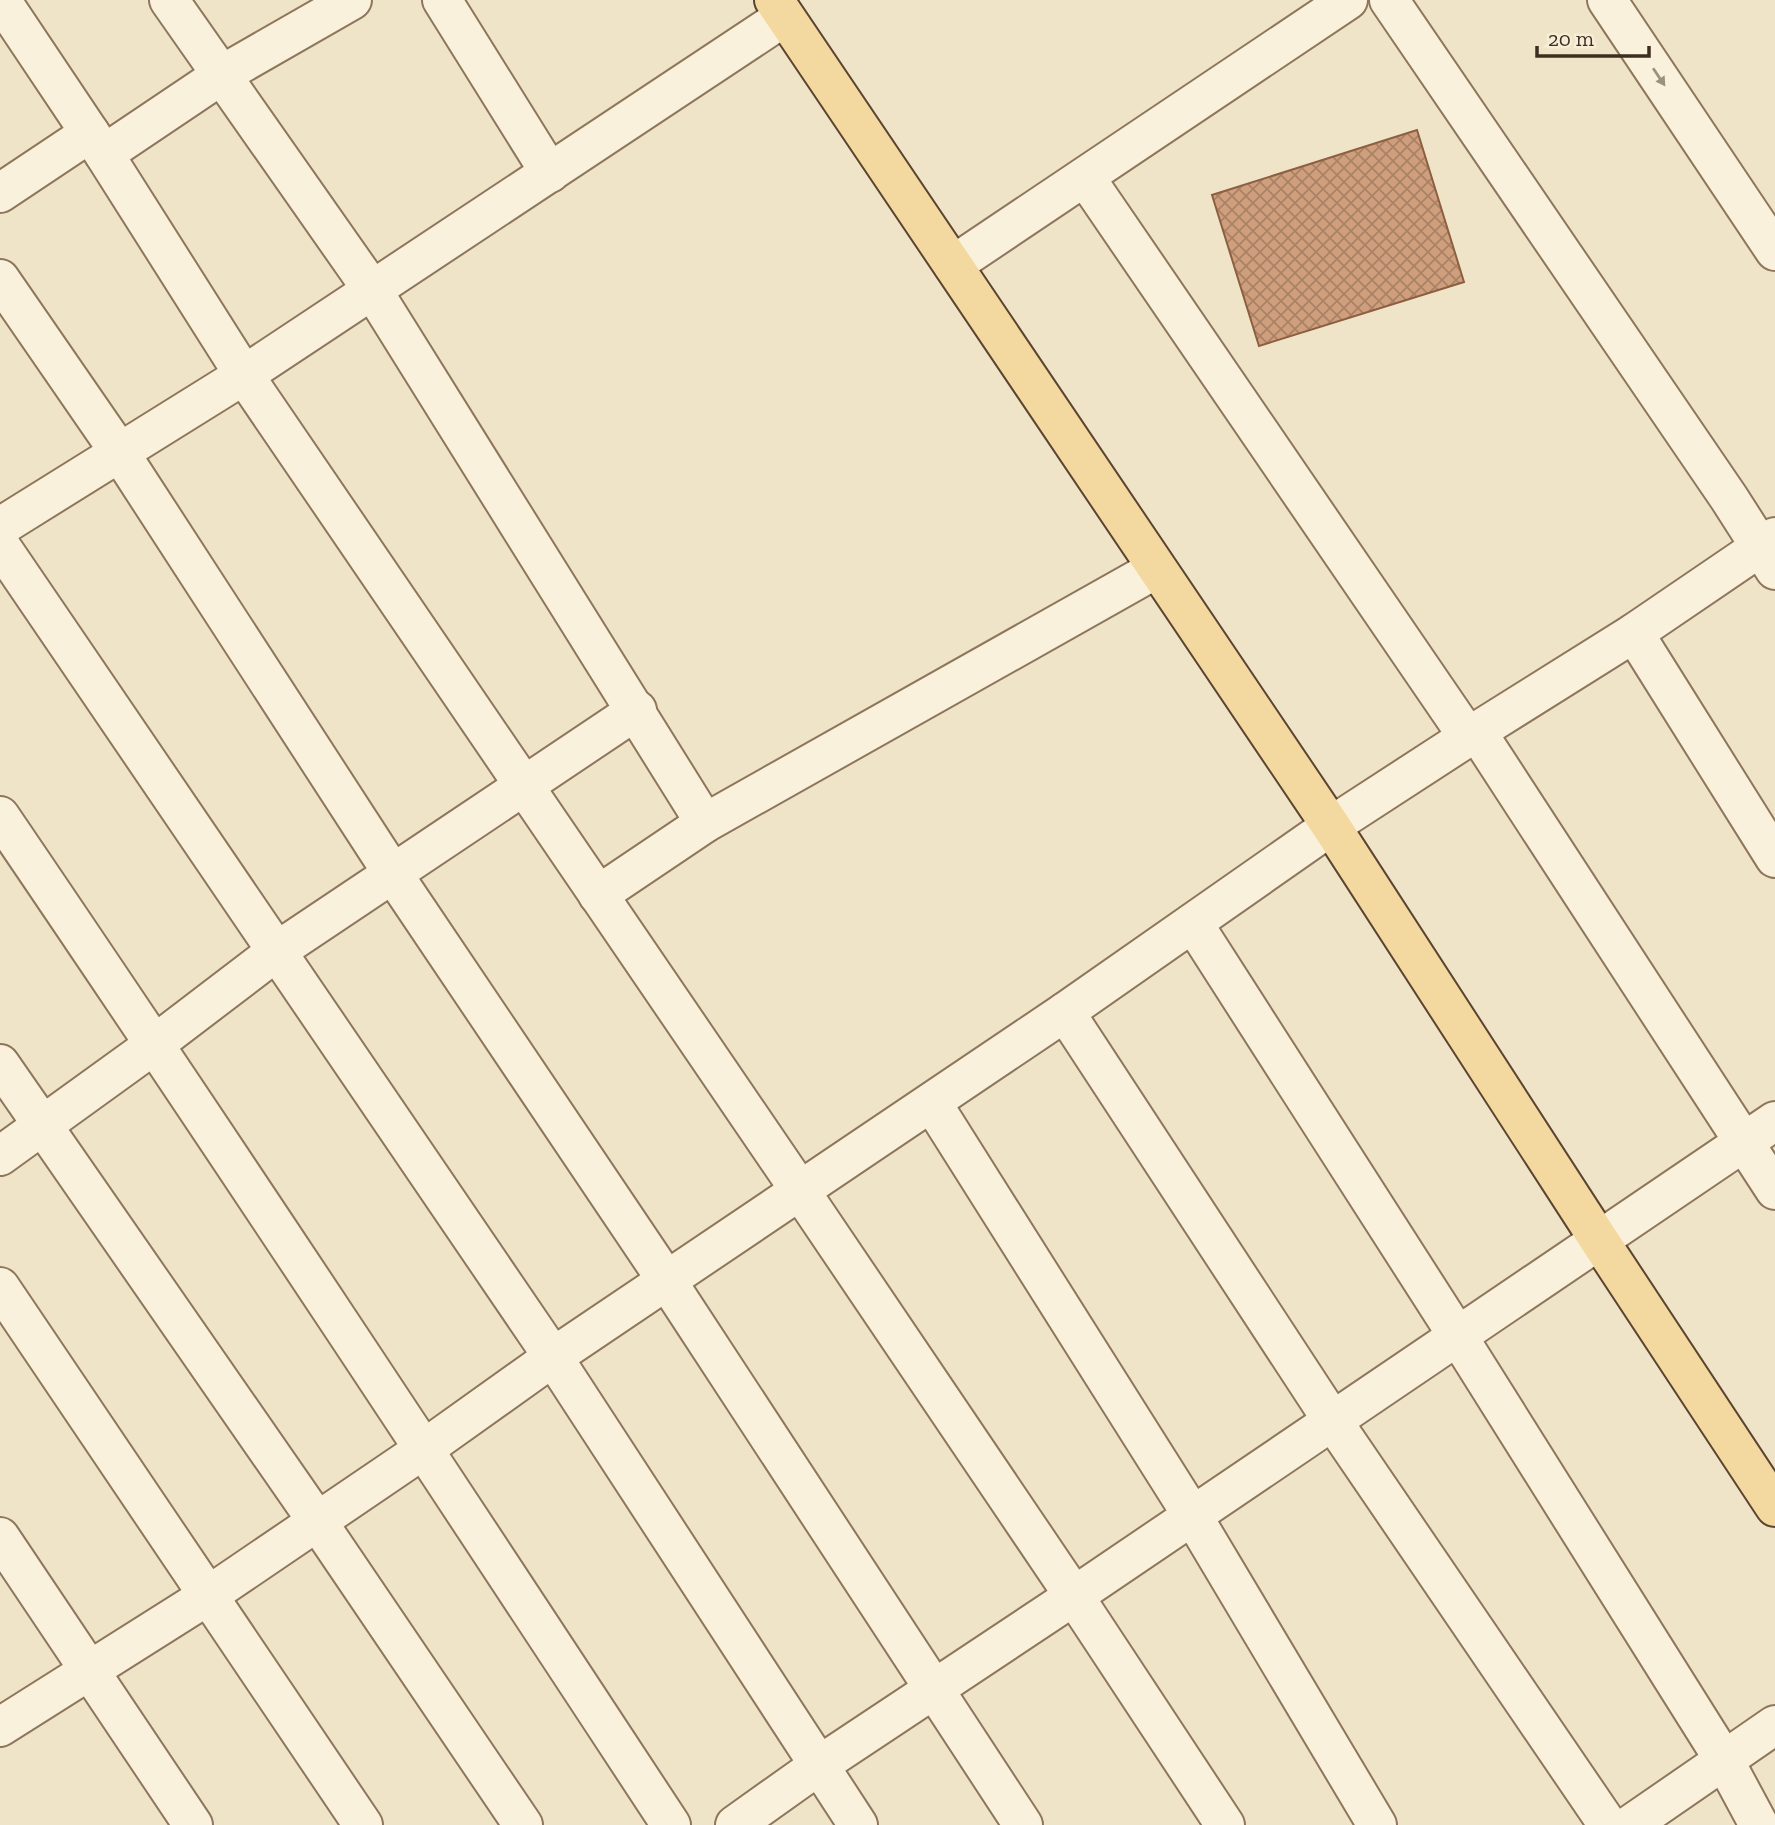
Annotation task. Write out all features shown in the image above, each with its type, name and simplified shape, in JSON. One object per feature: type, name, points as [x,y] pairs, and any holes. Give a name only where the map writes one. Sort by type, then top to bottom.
[{"type":"main road","points":[[779,8],[1332,826],[1775,1507]]},
{"type":"street","points":[[1,0],[97,144],[244,375],[802,1192],[1225,1825]]},
{"type":"street","points":[[169,0],[373,291],[637,710],[705,823]]},
{"type":"street","points":[[0,193],[97,144],[352,0]]},
{"type":"street","points":[[442,0],[550,173]]},
{"type":"street","points":[[954,265],[1348,0]]},
{"type":"street","points":[[0,1727],[209,1595],[554,1357],[1065,1012],[1332,826],[1472,734],[1770,552],[1721,487],[1389,0]]},
{"type":"street","points":[[1607,0],[1775,251]]},
{"type":"street","points":[[0,527],[373,291],[550,173],[779,8]]},
{"type":"street","points":[[1085,177],[1472,734],[1775,1190]]},
{"type":"street","points":[[0,279],[120,453],[393,874],[667,1281],[1023,1825]]},
{"type":"street","points":[[0,545],[554,1357],[858,1825]]},
{"type":"street","points":[[598,895],[705,823],[1156,569]]},
{"type":"street","points":[[1634,633],[1775,858]]},
{"type":"street","points":[[0,1156],[155,1044],[277,951],[637,710]]},
{"type":"street","points":[[0,816],[155,1044],[671,1825]]},
{"type":"street","points":[[1193,923],[1457,1335],[1724,1760],[1759,1825]]},
{"type":"street","points":[[1065,1012],[1332,1420],[1608,1825]]},
{"type":"street","points":[[0,1064],[317,1521],[523,1825]]},
{"type":"street","points":[[932,1103],[1192,1515],[1377,1825]]},
{"type":"street","points":[[735,1825],[818,1766],[1074,1596],[1775,1121]]},
{"type":"street","points":[[0,1287],[363,1825]]},
{"type":"street","points":[[0,1537],[193,1825]]},
{"type":"street","points":[[1630,1825],[1775,1725]]},
{"type":"building","points":[[1417,130],[1464,282],[1259,346],[1212,195]]}]
